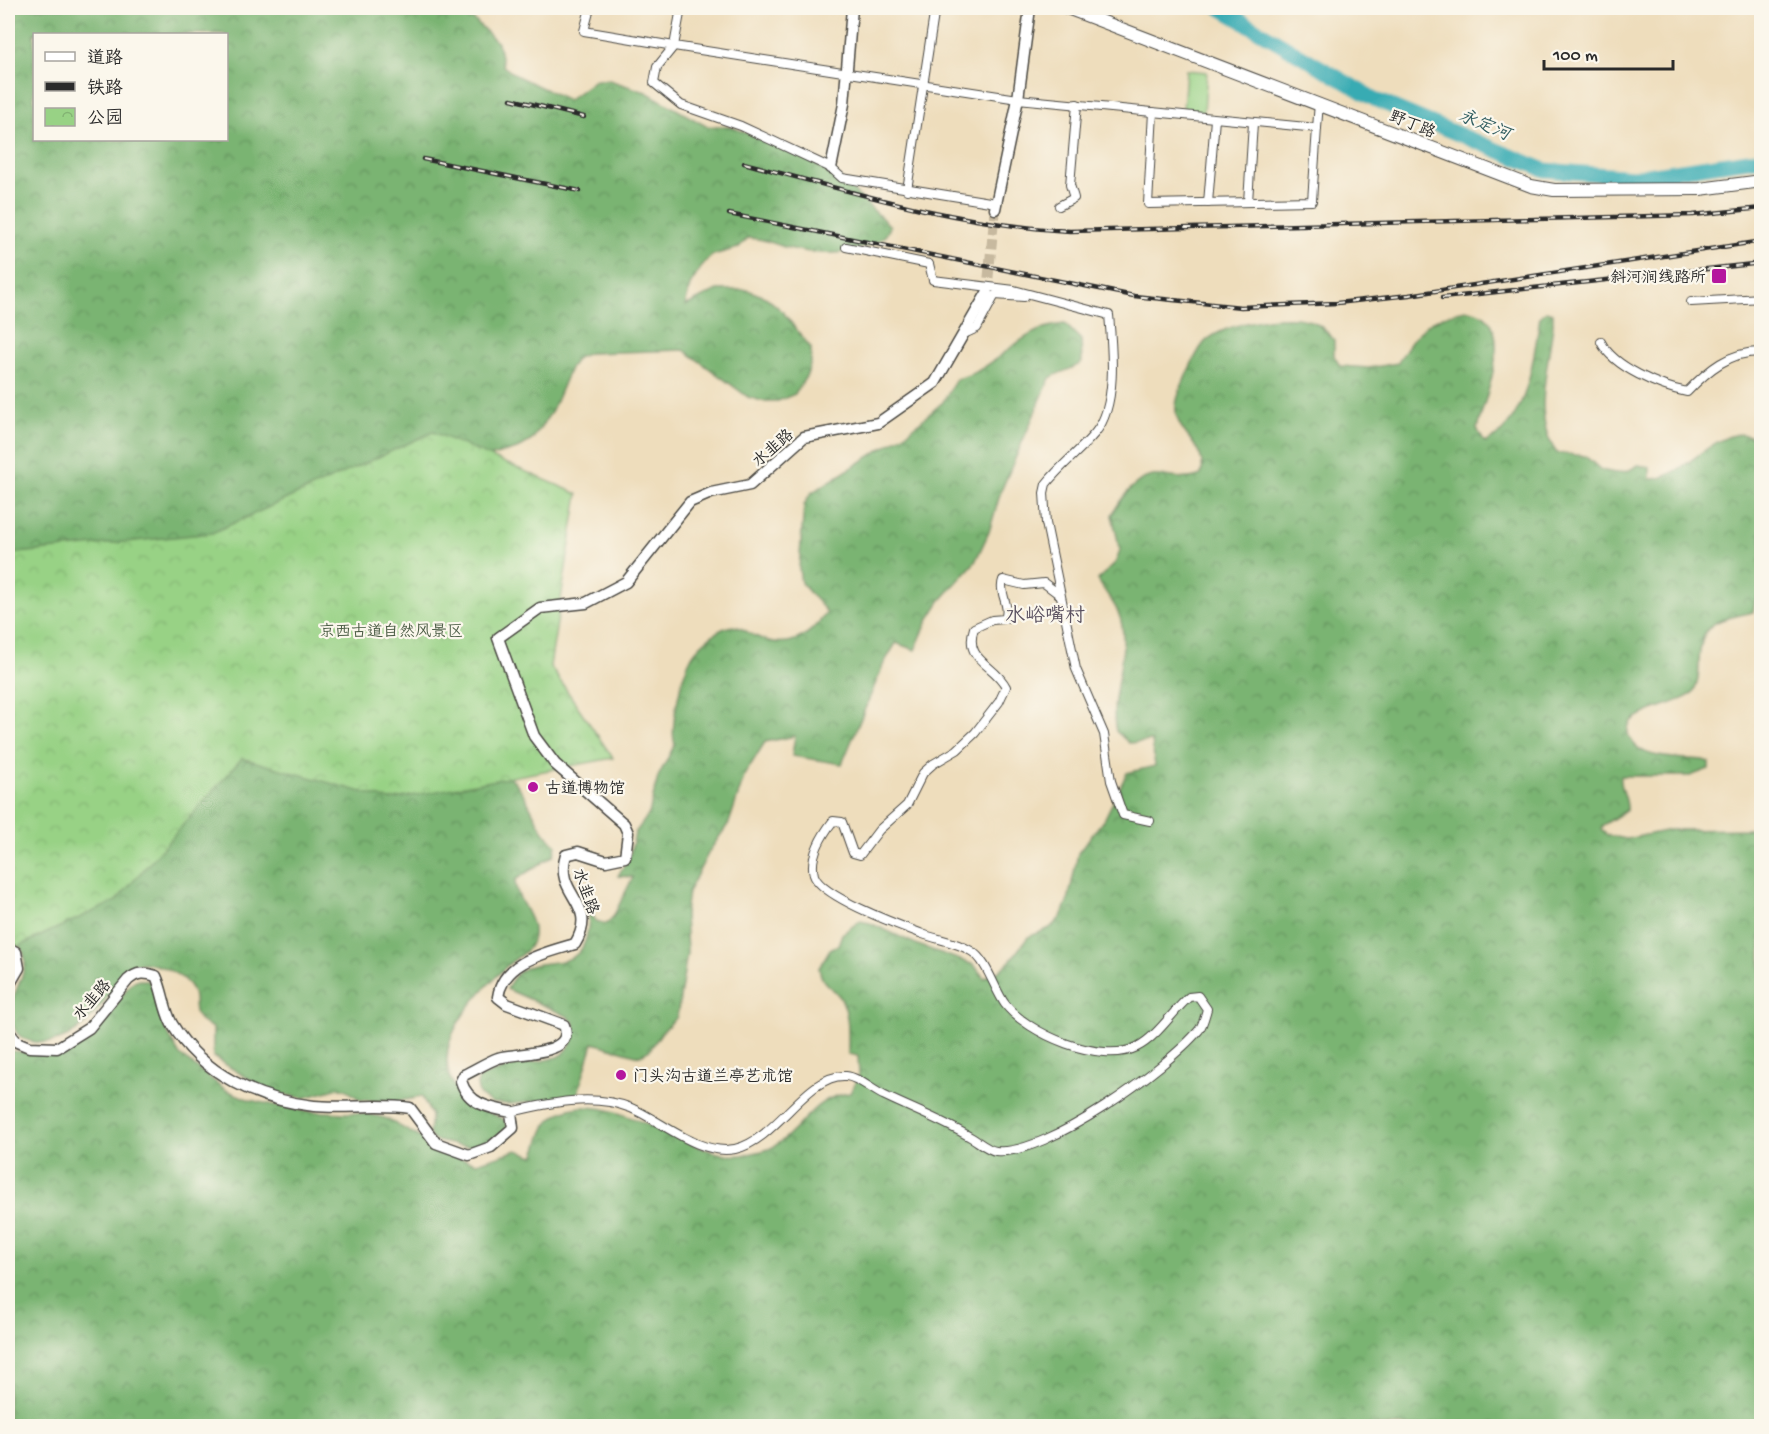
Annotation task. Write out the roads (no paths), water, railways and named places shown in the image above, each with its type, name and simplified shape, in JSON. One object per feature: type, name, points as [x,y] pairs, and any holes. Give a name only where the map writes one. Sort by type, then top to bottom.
[{"type":"main road","name":"野丁路","points":[[1067,8],[1319,102],[1510,180],[1543,188],[1700,189],[1761,181]]},
{"type":"street","points":[[590,8],[584,31],[674,46],[1018,99],[1317,128]]},
{"type":"street","points":[[681,8],[674,46],[657,67],[654,83],[681,105],[741,126],[831,168],[842,178],[995,206],[1018,99],[1030,8]]},
{"type":"street","points":[[831,168],[844,104],[852,8]]},
{"type":"street","points":[[907,190],[935,8]]},
{"type":"street","points":[[1153,112],[1148,204],[1312,201],[1319,102]]},
{"type":"street","points":[[1059,206],[1074,198],[1070,185],[1077,104]]},
{"type":"street","points":[[1208,203],[1215,119]]},
{"type":"street","points":[[1248,202],[1253,123]]},
{"type":"street","points":[[846,247],[929,264],[933,280],[983,285],[1109,315],[1114,364],[1104,420],[1096,433],[1046,484],[1044,493],[1046,523],[1076,669],[1104,734],[1112,781],[1123,815],[1150,821]]},
{"type":"street","name":"水韭路","points":[[8,1030],[17,1042],[29,1047],[57,1048],[89,1028],[128,980],[146,972],[156,976],[171,1023],[188,1044],[223,1077],[249,1090],[284,1101],[316,1106],[387,1104],[410,1108],[436,1143],[469,1155],[491,1147],[506,1137],[513,1128],[510,1112],[484,1107],[470,1097],[461,1081],[464,1075],[498,1058],[556,1047],[565,1041],[567,1033],[564,1025],[507,1004],[498,996],[500,984],[518,966],[536,956],[575,944],[580,935],[584,925],[582,913],[565,881],[562,867],[566,855],[578,852],[606,861],[625,857],[628,833],[624,824],[555,764],[534,736],[498,638],[540,608],[586,603],[626,582],[690,502],[711,493],[750,485],[804,437],[878,423],[935,383],[987,293]]},
{"type":"street","points":[[964,334],[977,328],[995,295],[1036,296]]},
{"type":"street","points":[[1691,302],[1761,298]]},
{"type":"street","points":[[1601,342],[1606,351],[1623,364],[1668,388],[1687,392],[1709,370],[1726,360],[1747,352],[1761,352]]},
{"type":"street","points":[[510,1112],[550,1102],[594,1101],[630,1108],[696,1142],[716,1149],[736,1149],[768,1132],[826,1078],[848,1076],[884,1096],[936,1117],[994,1151],[1013,1151],[1032,1146],[1076,1124],[1144,1080],[1165,1062],[1201,1028],[1207,1009],[1198,996],[1189,997],[1137,1047],[1109,1053],[1088,1051],[1058,1040],[1008,1007],[974,952],[921,934],[848,902],[820,885],[814,876],[813,867],[821,836],[833,821],[842,822],[853,853],[860,855],[879,830],[907,805],[922,773],[957,750],[999,702],[1006,687],[1000,675],[980,662],[971,637],[974,628],[992,620],[1005,619],[1008,612],[1001,585],[1003,580],[1024,585],[1044,583],[1060,596]]},
{"type":"street","points":[[8,948],[16,951],[19,968],[8,987]]},
{"type":"waterway","name":"永定河","points":[[1220,8],[1376,100],[1545,170],[1634,177],[1762,158]]},
{"type":"tunnel","points":[[987,293],[995,209]]},
{"type":"railway","points":[[511,99],[584,117]]},
{"type":"railway","points":[[423,159],[580,191]]},
{"type":"railway","points":[[744,163],[906,206],[987,222],[1070,231],[1693,215],[1762,208]]},
{"type":"railway","points":[[729,214],[1134,296],[1241,307],[1337,303],[1409,295],[1762,241]]},
{"type":"railway","points":[[1442,298],[1762,263]]},
{"type":"place","name":"斜河涧线路所","points":[[1719,276]]},
{"type":"place","name":"古道博物馆","points":[[533,787]]},
{"type":"place","name":"门头沟古道兰亭艺术馆","points":[[621,1075]]},
{"type":"district","name":"水峪嘴村","points":[[1045,614]]},
{"type":"park label","name":"京西古道自然风景区","points":[[391,630]]}]
